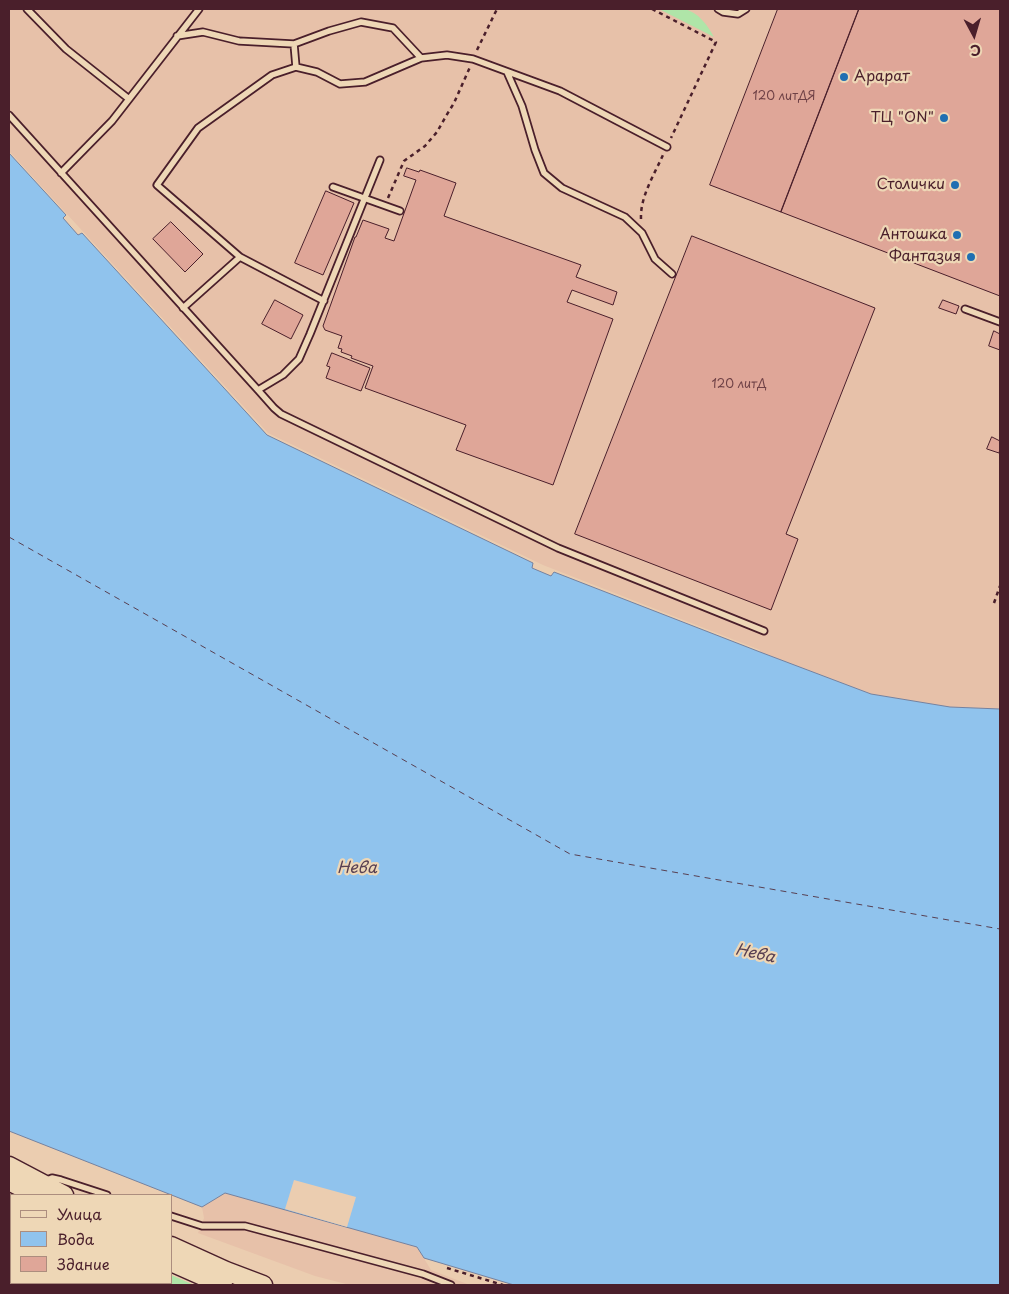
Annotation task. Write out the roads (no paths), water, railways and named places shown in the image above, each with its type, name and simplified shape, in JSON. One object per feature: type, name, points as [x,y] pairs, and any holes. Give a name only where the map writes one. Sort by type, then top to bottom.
[{"type":"main road","points":[[9,1166],[39,1192]]},
{"type":"main road","points":[[9,1181],[39,1192],[56,1194]]},
{"type":"main road","points":[[172,1246],[226,1271],[264,1285]]},
{"type":"main road","points":[[172,1262],[223,1285]]},
{"type":"lane","points":[[27,9],[66,49],[129,99]]},
{"type":"lane","points":[[61,173],[112,120],[199,9]]},
{"type":"lane","points":[[718,9],[723,12],[738,14],[746,9]]},
{"type":"lane","points":[[177,36],[203,32],[239,41],[294,44],[361,22],[393,28],[421,58]]},
{"type":"lane","points":[[294,44],[296,67]]},
{"type":"lane","points":[[324,301],[240,257],[157,185],[198,128],[272,75],[296,67],[317,72],[340,84],[364,82],[421,58],[447,55],[473,59],[560,91],[666,147]]},
{"type":"lane","points":[[507,72],[522,106],[544,173],[562,188],[625,217],[642,233],[655,258],[672,274]]},
{"type":"lane","points":[[9,115],[281,414],[558,548],[764,631]]},
{"type":"lane","points":[[258,390],[283,374],[299,359],[380,160]]},
{"type":"lane","points":[[333,187],[400,211]]},
{"type":"lane","points":[[183,308],[240,257]]},
{"type":"lane","points":[[965,309],[1000,322]]},
{"type":"lane","points":[[39,1192],[45,1180],[52,1178],[104,1194]]},
{"type":"lane","points":[[172,1216],[202,1226],[245,1226],[423,1274],[451,1285]]},
{"type":"water","name":"Нева","points":[[9,153],[66,215],[63,218],[78,235],[82,233],[267,435],[533,563],[532,568],[551,576],[554,572],[871,694],[950,707],[1000,709],[1000,1285],[514,1285],[424,1258],[417,1247],[225,1193],[202,1207],[9,1131]]},
{"type":"place","name":"Арарат","points":[[844,77]]},
{"type":"place","name":"ТЦ \"ON\"","points":[[944,118]]},
{"type":"place","name":"Столички","points":[[955,185]]},
{"type":"place","name":"Антошка","points":[[957,235]]},
{"type":"place","name":"Фантазия","points":[[971,257]]}]
